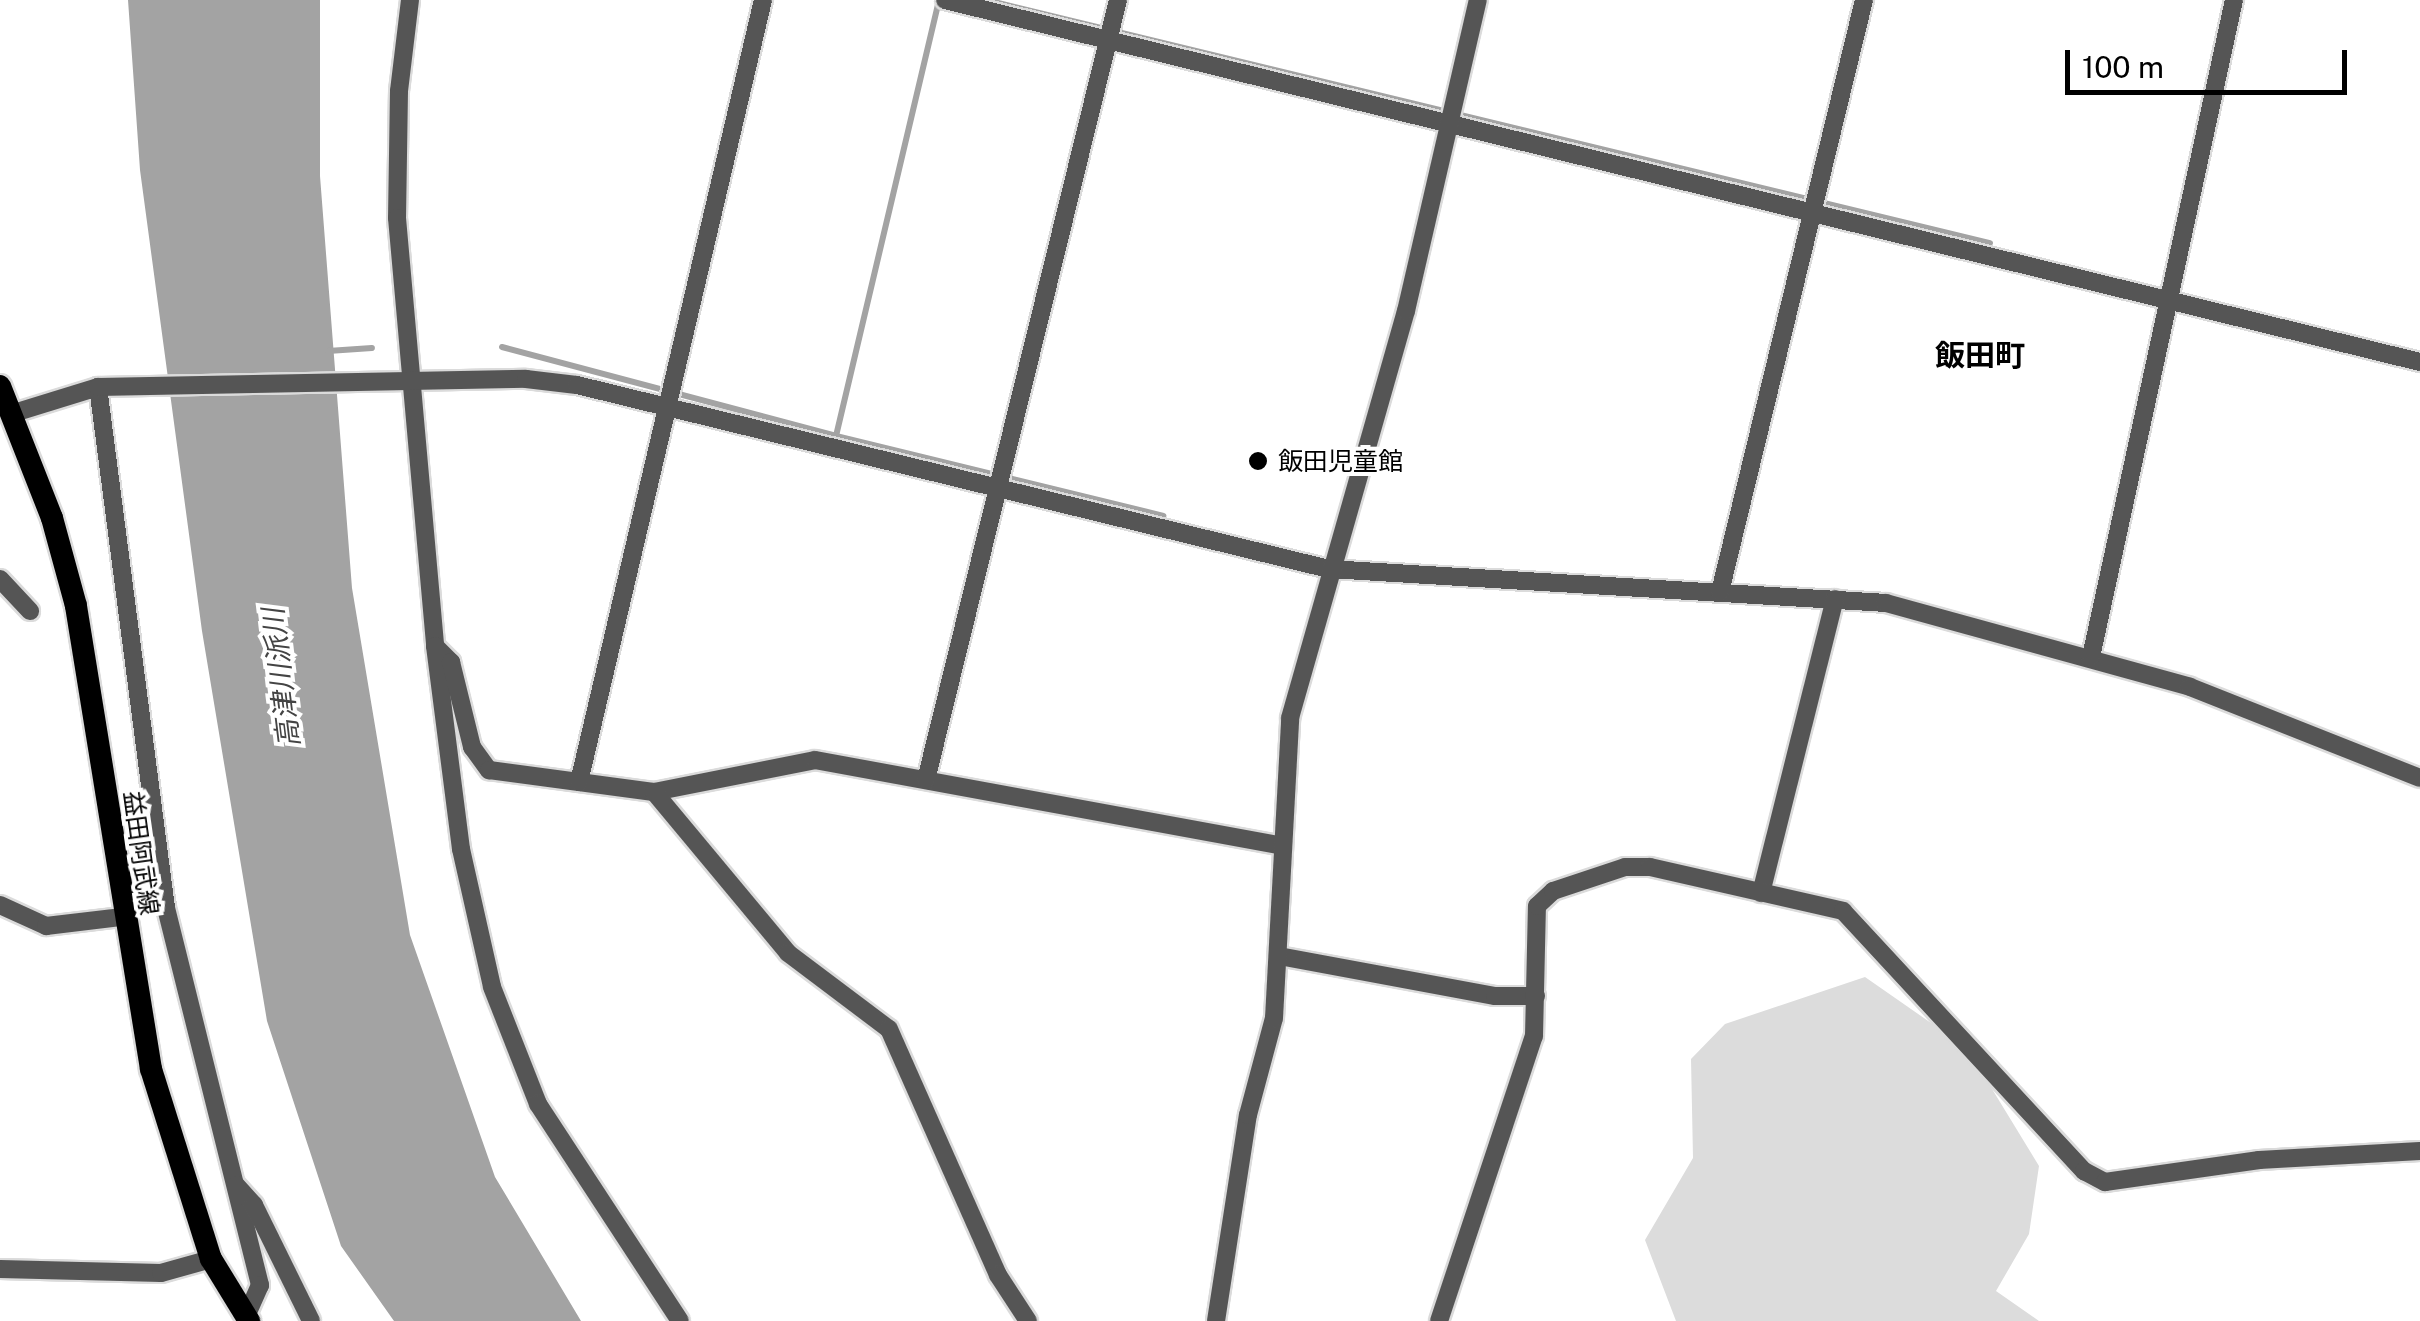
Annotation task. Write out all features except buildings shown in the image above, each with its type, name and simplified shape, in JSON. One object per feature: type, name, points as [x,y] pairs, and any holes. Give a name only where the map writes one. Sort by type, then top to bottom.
[{"type":"main road","name":"益田阿武線","points":[[0,386],[14,414],[76,606],[122,917],[151,1069],[211,1259],[248,1319]]},
{"type":"street","points":[[410,0],[396,172],[403,380],[461,849],[492,987],[538,1104],[680,1321]]},
{"type":"street","points":[[579,782],[764,0]]},
{"type":"street","points":[[946,0],[2420,362]]},
{"type":"street","points":[[926,780],[1118,0]]},
{"type":"street","points":[[1216,1321],[1248,1116],[1274,1018],[1288,729],[1329,569],[1406,311],[1478,0]]},
{"type":"street","points":[[1720,592],[1864,0]]},
{"type":"street","points":[[2091,657],[2234,0]]},
{"type":"street","points":[[14,414],[98,387],[403,380],[577,385],[1329,569],[1886,604],[2091,657],[2302,728],[2420,778]]},
{"type":"street","points":[[98,387],[166,908],[260,1285],[248,1319]]},
{"type":"street","points":[[0,578],[30,611]]},
{"type":"street","points":[[1761,892],[1835,600]]},
{"type":"street","points":[[435,646],[450,662],[472,747],[490,770],[654,792],[815,760],[908,782],[926,780],[1282,846]]},
{"type":"street","points":[[654,792],[788,953],[889,1028],[998,1274],[1028,1321]]},
{"type":"street","points":[[1439,1321],[1534,1036],[1537,906],[1553,891],[1625,867],[1650,866],[1843,912],[2084,1171],[2104,1182],[2259,1160],[2420,1151]]},
{"type":"street","points":[[0,905],[46,926],[122,917]]},
{"type":"street","points":[[1279,956],[1495,996],[1536,996]]},
{"type":"street","points":[[232,1181],[254,1205],[311,1321]]},
{"type":"street","points":[[0,1269],[161,1273],[211,1259]]},
{"type":"shaded area","points":[[1865,977],[1967,1048],[2039,1166],[2029,1234],[1996,1291],[2039,1321],[1676,1321],[1645,1240],[1693,1158],[1691,1059],[1725,1024]]},
{"type":"water","name":"高津川派川","points":[[128,0],[320,0],[320,176],[352,588],[410,935],[495,1177],[581,1321],[394,1321],[341,1246],[267,1021],[202,631],[140,170]]},
{"type":"waterway","points":[[986,0],[1990,243]]},
{"type":"waterway","points":[[502,347],[836,436],[939,1]]},
{"type":"waterway","points":[[328,351],[372,348]]},
{"type":"waterway","points":[[836,436],[1163,516]]},
{"type":"place","name":"飯田児童館","points":[[1258,461]]},
{"type":"district","name":"飯田町","points":[[1980,355]]}]
